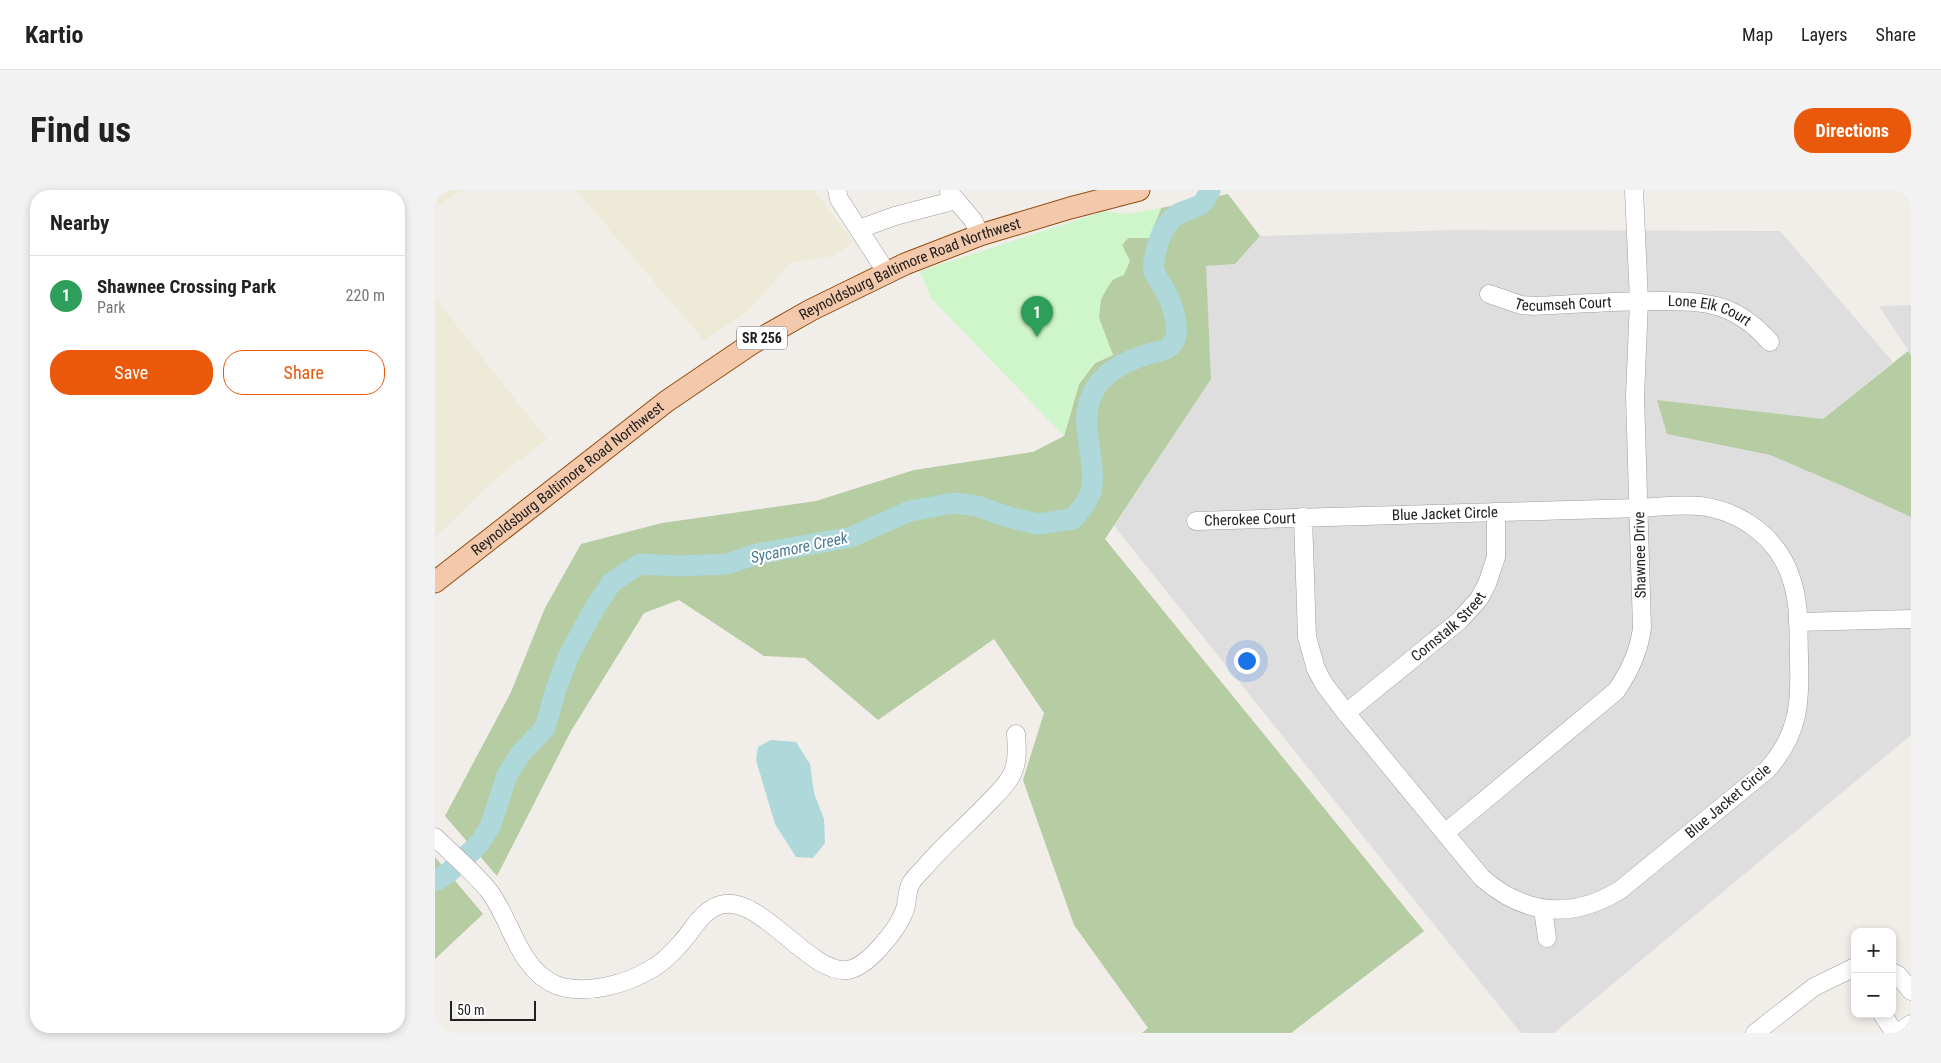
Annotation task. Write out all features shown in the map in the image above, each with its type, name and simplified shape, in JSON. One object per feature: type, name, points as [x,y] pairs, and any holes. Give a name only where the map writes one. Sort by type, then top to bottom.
[{"type":"main road","name":"Reynoldsburg Baltimore Road Northwest","points":[[435,582],[618,439],[708,372],[751,344],[811,310],[887,273],[980,235],[1139,190]]},
{"type":"street","points":[[837,190],[839,199],[887,273]]},
{"type":"street","name":"Shawnee Drive","points":[[1445,833],[1603,703],[1616,691],[1627,676],[1635,660],[1642,628],[1635,396],[1639,301],[1634,190]]},
{"type":"street","points":[[859,229],[952,195],[973,220],[980,235]]},
{"type":"street","name":"Tecumseh Court","points":[[1489,294],[1521,305],[1535,306],[1639,301]]},
{"type":"street","name":"Lone Elk Court","points":[[1639,301],[1690,301],[1725,308],[1749,322],[1769,342]]},
{"type":"street","name":"Blue Jacket Circle","points":[[1699,506],[1720,510],[1752,525],[1773,544],[1793,581],[1797,602],[1798,712],[1788,740],[1779,757],[1767,770],[1620,890],[1606,898],[1578,908],[1561,910],[1543,909],[1526,905],[1510,899],[1495,890],[1482,878],[1347,713],[1324,684],[1315,669],[1307,637],[1303,517],[1639,508],[1699,506]]},
{"type":"street","name":"Cornstalk Street","points":[[1347,713],[1459,621],[1479,599],[1493,571],[1496,557],[1497,512]]},
{"type":"street","name":"Cherokee Court","points":[[1196,521],[1303,517]]},
{"type":"street","points":[[1798,622],[1911,618]]},
{"type":"street","points":[[435,837],[475,874],[490,893],[526,960],[541,977],[557,985],[575,989],[593,988],[637,976],[655,967],[667,957],[683,941],[706,912],[721,905],[739,904],[831,969],[846,971],[858,968],[883,945],[904,912],[910,884],[943,845],[982,810],[1004,786],[1014,771],[1017,734]]},
{"type":"street","points":[[1543,909],[1547,938]]},
{"type":"street","points":[[1755,1033],[1814,987],[1847,971]]},
{"type":"street","points":[[1894,973],[1899,975],[1911,991]]},
{"type":"street","points":[[1885,1018],[1897,1033],[1911,1024]]},
{"type":"shaded area","points":[[435,190],[462,190],[435,207]]},
{"type":"shaded area","points":[[576,190],[814,190],[853,242],[834,256],[791,263],[749,310],[704,341]]},
{"type":"shaded area","points":[[1453,230],[1780,231],[1893,362],[1823,419],[1658,400],[1668,434],[1770,455],[1911,517],[1911,735],[1554,1033],[1521,1033],[1114,526],[1211,379],[1205,265],[1235,264],[1260,236]]},
{"type":"shaded area","points":[[435,298],[547,439],[497,478],[435,537]]},
{"type":"shaded area","points":[[1911,305],[1911,355],[1879,306]]},
{"type":"green space","points":[[1228,194],[1260,236],[1235,264],[1206,266],[1211,379],[1105,539],[1424,931],[1291,1033],[1142,1033],[1148,1028],[1074,925],[1023,780],[1044,713],[994,639],[878,720],[805,658],[764,656],[679,600],[644,613],[571,731],[497,876],[445,816],[511,692],[545,608],[581,544],[662,523],[816,501],[914,470],[1033,452],[1064,436],[1079,384],[1095,363],[1113,355],[1101,327],[1099,310],[1103,294],[1129,261],[1122,245],[1128,238],[1149,238],[1161,208]]},
{"type":"green space","points":[[1161,208],[1149,238],[1128,238],[1122,245],[1130,261],[1124,275],[1112,280],[1101,299],[1099,318],[1113,355],[1095,363],[1079,384],[1064,436],[931,298],[920,271],[1105,211],[1125,214]]},
{"type":"green space","points":[[1908,351],[1911,355],[1911,517],[1770,455],[1667,434],[1657,400],[1823,419]]},
{"type":"green space","points":[[435,857],[483,914],[435,959]]},
{"type":"water","points":[[771,740],[796,742],[810,764],[814,793],[824,819],[825,843],[813,858],[796,857],[775,824],[756,760],[758,747]]},
{"type":"waterway","name":"Sycamore Creek","points":[[435,881],[448,873],[478,845],[490,827],[507,775],[521,753],[545,728],[556,689],[568,657],[594,609],[612,582],[640,564],[678,566],[727,564],[757,554],[851,537],[910,511],[954,503],[977,506],[1008,517],[1038,524],[1073,519],[1088,500],[1092,486],[1087,425],[1090,401],[1099,383],[1111,372],[1133,359],[1166,349],[1174,341],[1177,331],[1173,311],[1167,294],[1154,271],[1156,250],[1162,232],[1169,222],[1178,214],[1201,204],[1210,190]]},
{"type":"place","name":"Shawnee Crossing Park","points":[[1037,337]]}]
